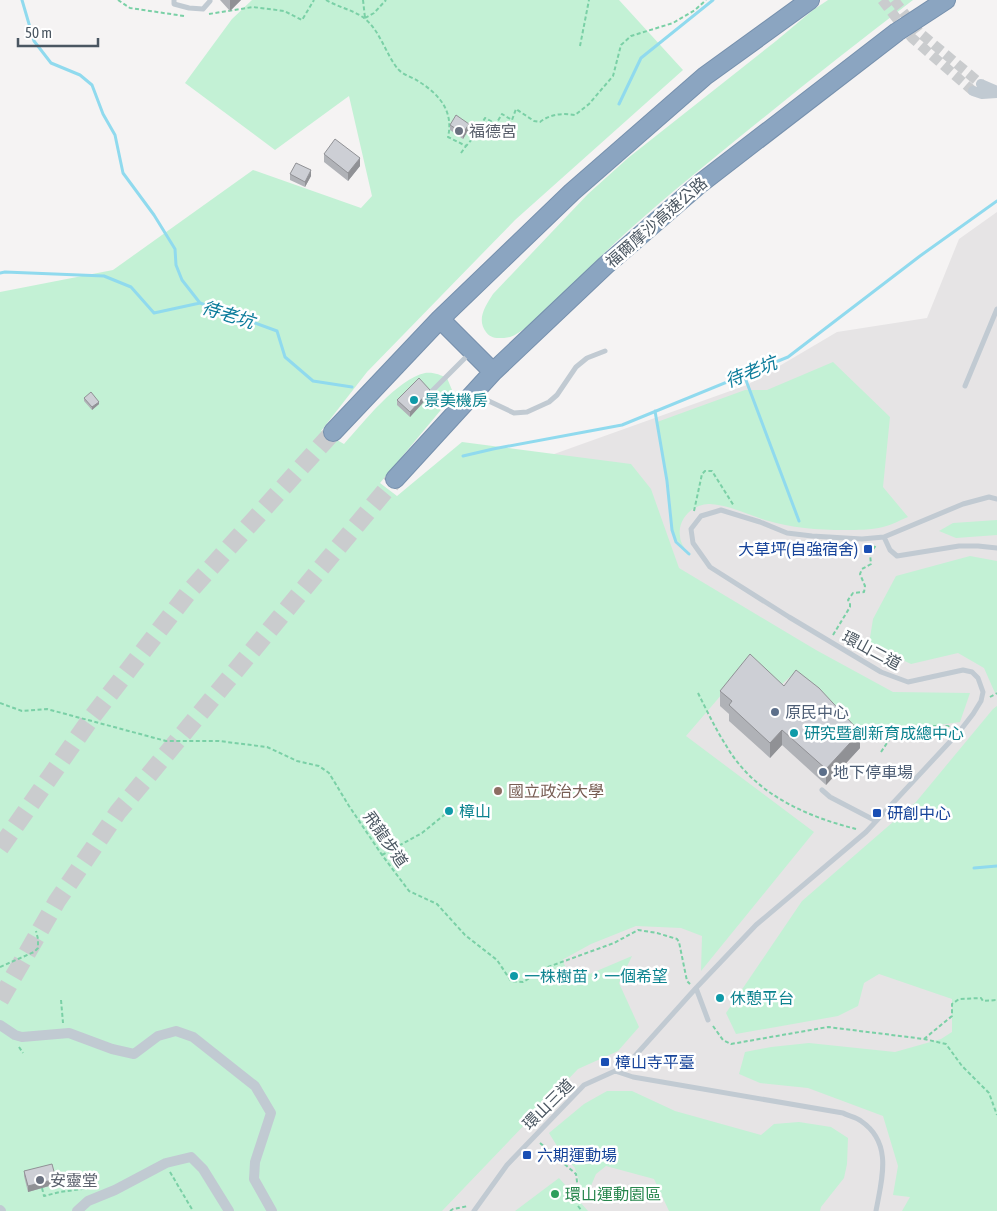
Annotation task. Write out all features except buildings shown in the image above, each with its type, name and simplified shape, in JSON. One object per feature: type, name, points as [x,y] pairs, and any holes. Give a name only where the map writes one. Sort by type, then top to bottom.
[{"type":"highway","points":[[333,432],[440,319],[572,192],[705,76],[809,0]]},
{"type":"highway","name":"福爾摩沙高速公路","points":[[395,479],[493,372],[606,264],[701,183],[897,32],[946,0]]},
{"type":"highway","points":[[440,319],[493,372]]},
{"type":"street","points":[[977,87],[997,92]]},
{"type":"street","points":[[0,1025],[15,1035],[22,1037],[64,1032],[112,1049],[134,1054],[158,1036],[176,1031],[193,1037],[255,1086],[271,1113],[255,1162],[254,1180],[272,1211]]},
{"type":"street","points":[[76,1211],[88,1201],[115,1190],[166,1163],[190,1157],[202,1169],[229,1211]]},
{"type":"lane","points":[[174,0],[174,4],[203,9],[210,1]]},
{"type":"lane","points":[[965,386],[997,309]]},
{"type":"lane","points":[[432,390],[472,350]]},
{"type":"lane","points":[[473,394],[514,413],[526,412],[549,402],[557,395],[576,367],[587,358],[605,351]]},
{"type":"lane","points":[[691,529],[701,516],[721,510],[760,522],[787,533],[862,539],[884,536],[963,504],[989,497],[997,499]]},
{"type":"lane","name":"環山二道","points":[[691,529],[693,542],[710,567],[789,618],[881,672],[908,682],[963,670],[972,672],[978,678],[983,692],[981,701],[960,732],[866,832],[756,926],[696,988]]},
{"type":"lane","points":[[884,536],[890,550],[896,556],[959,546],[997,548]]},
{"type":"lane","points":[[822,790],[830,797],[876,821]]},
{"type":"lane","points":[[696,988],[708,1020]]},
{"type":"lane","name":"環山三道","points":[[474,1211],[507,1165],[584,1085],[615,1071],[639,1051],[696,988]]},
{"type":"lane","points":[[615,1071],[642,1079],[843,1114],[860,1120],[876,1134],[883,1152],[883,1172],[876,1211]]},
{"type":"path","points":[[118,0],[130,8],[192,17]]},
{"type":"path","points":[[208,14],[253,7],[284,11],[302,20],[314,0]]},
{"type":"path","points":[[326,0],[365,18],[399,70],[419,81],[444,102],[450,128],[448,137],[466,146]]},
{"type":"path","points":[[363,0],[365,18]]},
{"type":"path","points":[[365,18],[374,13],[386,0]]},
{"type":"path","points":[[580,46],[589,0]]},
{"type":"path","points":[[461,153],[474,137],[485,118],[496,124],[502,114],[512,120],[516,109],[534,121],[540,122],[546,118],[558,115],[575,115],[589,104],[613,76],[621,45],[630,36],[674,23],[695,10],[706,0]]},
{"type":"path","points":[[691,529],[702,474],[705,471],[712,471],[740,517]]},
{"type":"path","points":[[829,641],[850,607],[848,600],[853,593],[864,592],[865,586],[860,574],[862,569],[870,564],[870,554],[873,548],[884,536]]},
{"type":"path","points":[[698,693],[727,748],[749,775],[767,791],[816,818],[866,832]]},
{"type":"path","name":"飛龍步道","points":[[0,703],[22,711],[47,709],[166,741],[219,741],[266,747],[297,760],[319,766],[329,773],[382,855],[409,891],[437,904],[465,935],[497,960],[511,981],[523,982],[548,967],[614,943],[638,930],[677,939],[687,981],[696,988]]},
{"type":"path","points":[[880,752],[891,737],[905,736],[912,729],[927,732],[934,726],[948,726],[960,732]]},
{"type":"path","points":[[382,855],[422,833],[449,812]]},
{"type":"path","points":[[0,967],[34,952],[38,948],[36,931]]},
{"type":"path","points":[[924,1039],[952,1016],[952,1004],[959,999],[981,998],[983,1001],[997,1000]]},
{"type":"path","points":[[61,1000],[63,1023],[67,1023],[67,1026],[64,1026],[64,1032]]},
{"type":"path","points":[[708,1020],[723,1040],[731,1044],[828,1027],[924,1039],[946,1044],[962,1066],[989,1093],[997,1115]]},
{"type":"path","points":[[544,1147],[576,1174],[578,1189]]},
{"type":"path","points":[[166,1163],[171,1175],[193,1211]]},
{"type":"path","points":[[42,1188],[44,1196],[95,1188]]},
{"type":"path","points":[[450,1211],[480,1203]]},
{"type":"path","points":[[578,1206],[582,1211]]},
{"type":"shaded area","name":"國立政治大學","points":[[997,212],[997,1211],[29,1211],[0,534],[226,608],[515,468],[747,385],[837,332],[927,318],[959,239]]},
{"type":"green space","name":"國立政治大學","points":[[252,0],[619,0],[683,70],[515,220],[367,372],[321,431],[344,444],[381,403],[403,384],[425,373],[434,373],[447,378],[452,390],[450,399],[380,483],[397,496],[462,442],[631,464],[651,489],[679,568],[816,650],[893,692],[970,693],[960,722],[862,736],[791,676],[781,685],[747,665],[686,736],[814,832],[701,971],[702,936],[681,928],[636,926],[591,944],[562,960],[573,981],[632,956],[619,983],[639,1027],[618,1051],[578,1069],[442,1211],[0,1211],[0,292],[113,270],[253,170],[361,208],[372,196],[349,96],[275,150],[185,83],[232,19]]},
{"type":"green space","points":[[828,0],[913,0],[671,194],[623,236],[552,305],[519,333],[509,337],[495,338],[487,333],[483,327],[482,317],[485,307],[493,294],[588,194],[628,158]]},
{"type":"green space","points":[[833,362],[890,417],[883,487],[908,517],[890,525],[874,529],[824,530],[785,525],[724,506],[704,504],[692,509],[681,524],[680,538],[686,550],[675,538],[673,530],[669,485],[657,422],[745,390],[767,390]]},
{"type":"green space","points":[[997,520],[997,535],[956,538],[939,531],[953,523]]},
{"type":"green space","points":[[970,556],[997,561],[997,691],[995,693],[984,668],[958,653],[911,664],[869,644],[873,619],[896,576]]},
{"type":"green space","points":[[997,706],[997,1211],[902,1211],[910,1197],[893,1195],[898,1166],[883,1116],[808,1088],[760,1083],[739,1074],[745,1052],[771,1047],[809,1043],[895,1052],[941,1039],[952,1032],[952,999],[879,974],[864,983],[858,1006],[838,1016],[736,1034],[726,1013],[802,901],[916,802]]},
{"type":"green space","points":[[607,1091],[632,1091],[675,1111],[761,1135],[774,1124],[799,1122],[831,1127],[848,1138],[847,1164],[844,1178],[821,1207],[820,1211],[669,1211],[654,1179],[606,1166],[596,1174],[585,1200],[575,1168],[560,1151],[549,1133],[584,1104]]},
{"type":"green space","name":"環山運動園區","points":[[559,1178],[588,1211],[515,1211]]},
{"type":"waterway","points":[[22,0],[34,41],[51,63],[80,75],[92,85],[103,114],[115,135],[123,173],[154,215],[175,249],[176,265],[182,280],[200,303]]},
{"type":"waterway","points":[[619,104],[641,58],[713,0]]},
{"type":"waterway","name":"待老坑","points":[[463,456],[622,425],[788,357],[920,256],[997,201]]},
{"type":"waterway","name":"待老坑","points":[[0,273],[104,276],[131,287],[154,313],[200,303],[277,331],[285,357],[313,381],[352,387]]},
{"type":"waterway","points":[[744,375],[799,521]]},
{"type":"waterway","points":[[655,411],[667,481],[672,530],[676,542],[689,554]]},
{"type":"waterway","points":[[974,868],[997,866]]},
{"type":"tunnel","points":[[882,0],[912,38],[973,91]]},
{"type":"tunnel","points":[[894,0],[919,32],[981,84]]},
{"type":"tunnel","points":[[0,848],[92,717],[188,593],[333,432]]},
{"type":"tunnel","points":[[0,1000],[57,901],[118,812],[395,479]]},
{"type":"place","name":"福德宮","points":[[459,131]]},
{"type":"place","name":"景美機房","points":[[414,400]]},
{"type":"place","name":"大草坪(自強宿舍)","points":[[868,549]]},
{"type":"place","name":"原民中心","points":[[775,712]]},
{"type":"place","name":"研究暨創新育成總中心","points":[[794,733]]},
{"type":"place","name":"地下停車場","points":[[823,772]]},
{"type":"place","name":"國立政治大學","points":[[498,791]]},
{"type":"place","name":"樟山","points":[[449,811]]},
{"type":"place","name":"研創中心","points":[[877,813]]},
{"type":"place","name":"一株樹苗，一個希望","points":[[514,976]]},
{"type":"place","name":"休憩平台","points":[[720,998]]},
{"type":"place","name":"樟山寺平臺","points":[[605,1062]]},
{"type":"place","name":"六期運動場","points":[[527,1155]]},
{"type":"place","name":"安靈堂","points":[[40,1180]]},
{"type":"place","name":"環山運動園區","points":[[555,1194]]}]
